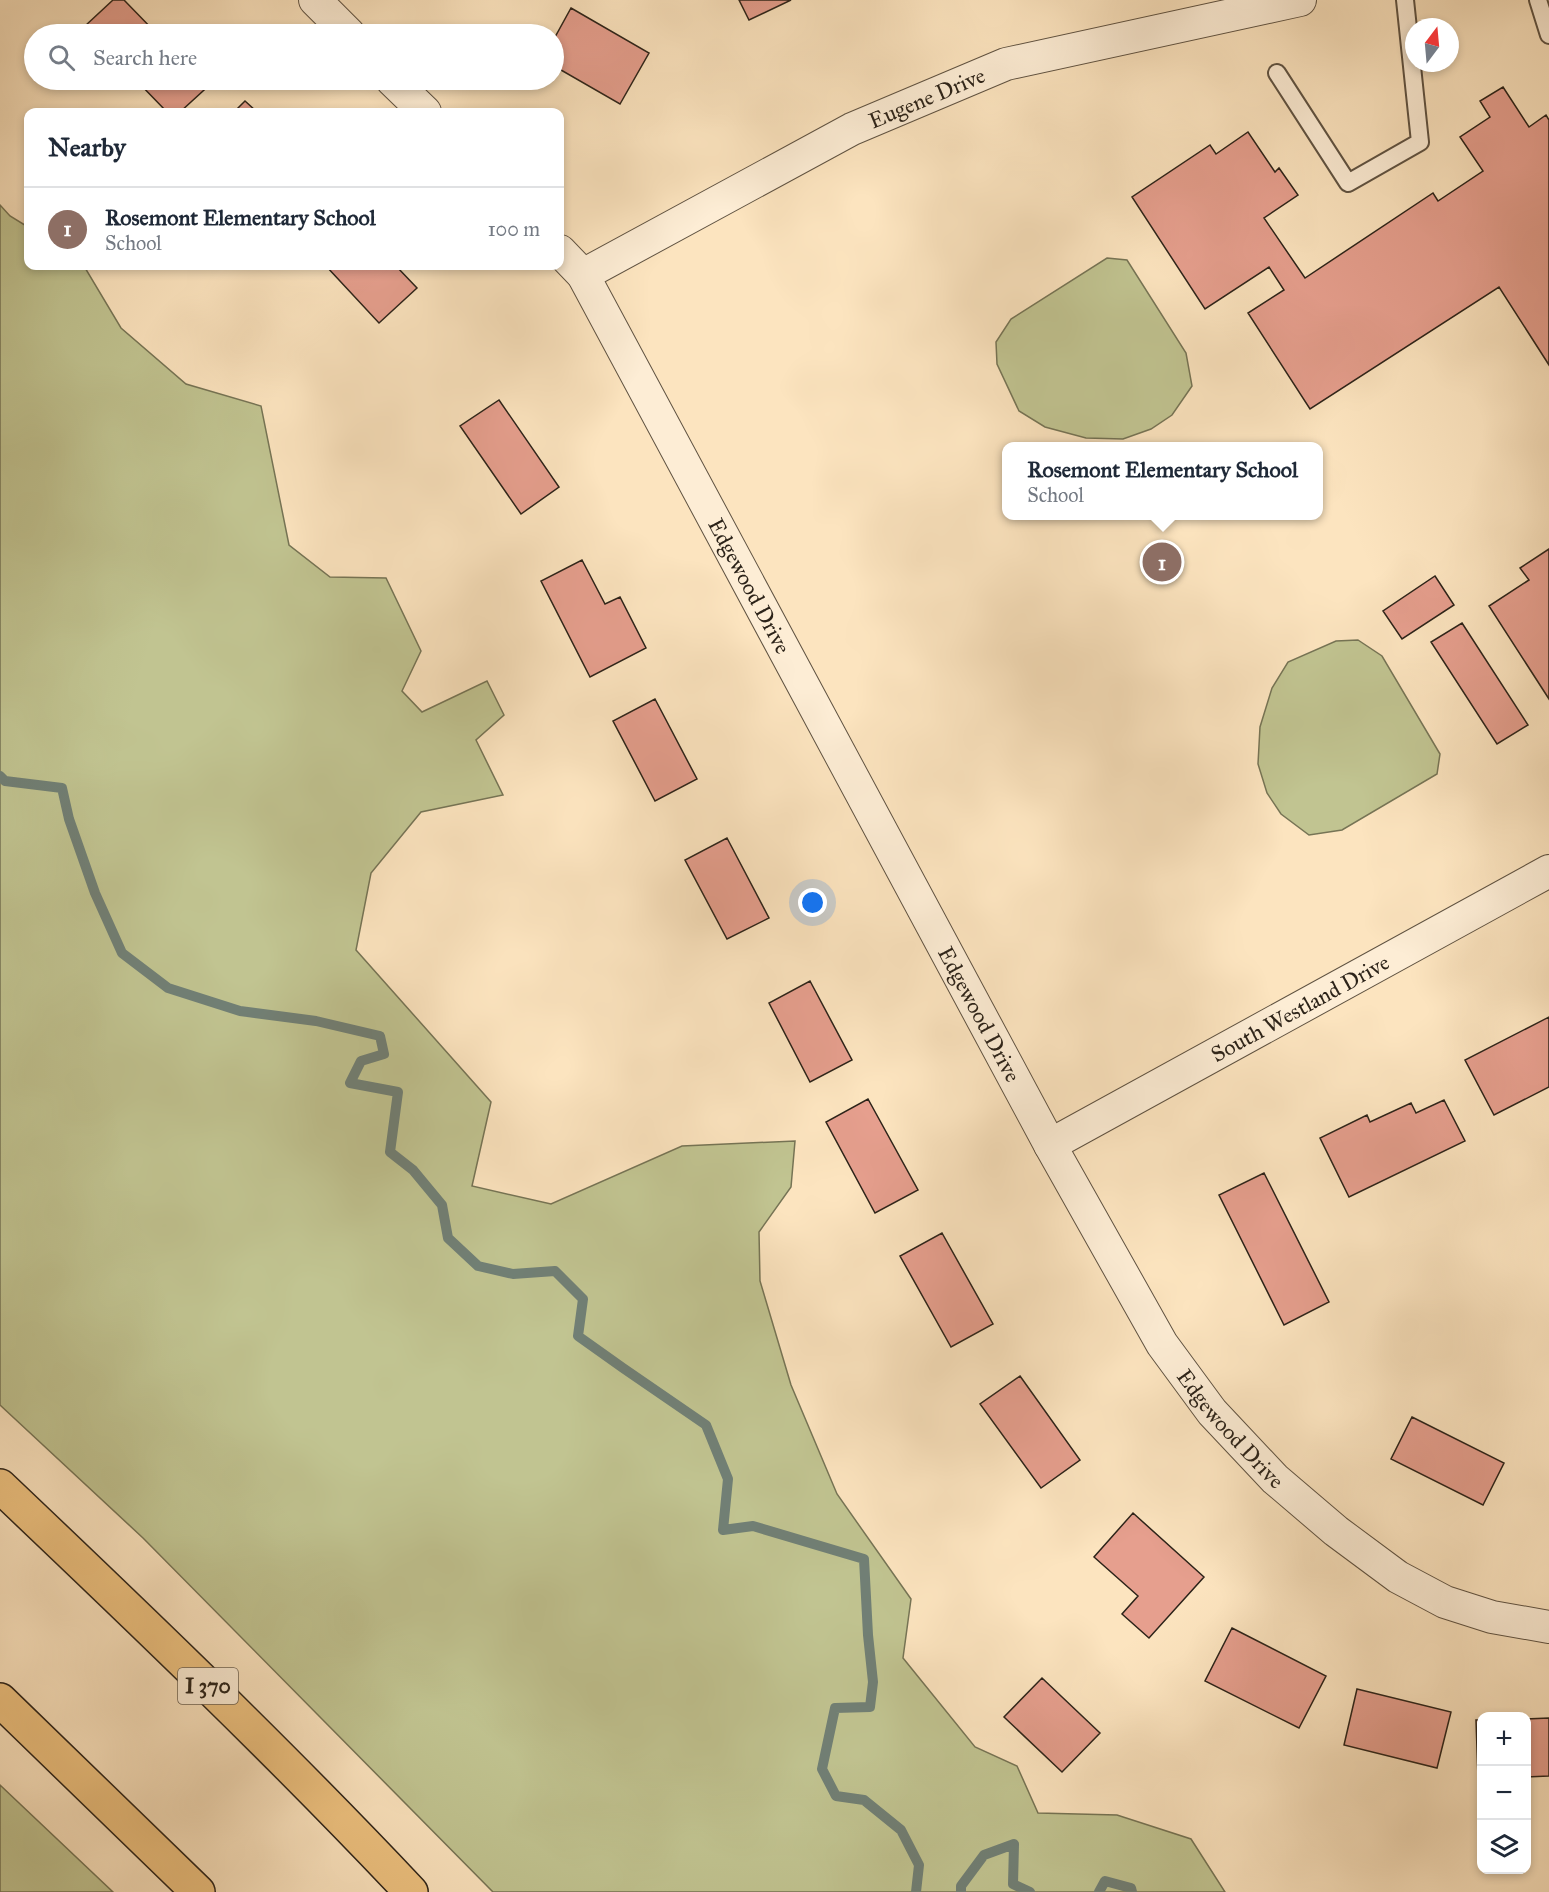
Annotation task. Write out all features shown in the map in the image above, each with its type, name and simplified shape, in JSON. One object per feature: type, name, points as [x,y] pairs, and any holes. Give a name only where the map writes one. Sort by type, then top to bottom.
[{"type":"highway","name":"I 370","points":[[0,1486],[174,1652],[346,1823],[411,1892]]},
{"type":"highway","points":[[0,1700],[198,1892]]},
{"type":"street","points":[[315,0],[338,24]]},
{"type":"street","name":"Eugene Drive","points":[[583,275],[852,129],[1006,64],[1300,0]]},
{"type":"street","points":[[403,90],[421,108]]},
{"type":"street","name":"Edgewood Drive","points":[[564,255],[583,275],[1050,1145],[1162,1344],[1212,1412],[1275,1479],[1335,1531],[1398,1577],[1445,1602],[1492,1617],[1549,1627]]},
{"type":"street","name":"South Westland Drive","points":[[1050,1145],[1549,871]]},
{"type":"lane","points":[[1277,73],[1347,183],[1420,142],[1405,0]]},
{"type":"lane","points":[[1538,0],[1549,34]]},
{"type":"green space","points":[[0,205],[10,216],[24,225],[24,270],[86,270],[121,328],[186,384],[261,406],[289,545],[330,577],[386,578],[421,651],[402,691],[422,712],[487,681],[504,715],[476,740],[503,795],[421,812],[371,873],[356,950],[491,1102],[472,1186],[551,1204],[682,1146],[795,1141],[791,1187],[759,1232],[760,1281],[791,1385],[837,1494],[911,1599],[903,1658],[975,1747],[1017,1766],[1038,1813],[1117,1815],[1191,1839],[1225,1892],[493,1892],[143,1538],[0,1405]]},
{"type":"green space","points":[[1107,258],[1127,260],[1186,353],[1192,386],[1172,415],[1151,429],[1123,439],[1086,438],[1045,427],[1019,411],[997,364],[996,342],[1011,319]]},
{"type":"green space","points":[[1358,640],[1382,656],[1440,754],[1437,774],[1342,830],[1309,835],[1281,814],[1267,793],[1258,764],[1260,727],[1272,688],[1288,662],[1336,641]]},
{"type":"green space","points":[[0,1785],[113,1892],[0,1892]]},
{"type":"building","points":[[113,0],[124,0],[147,24],[87,24]]},
{"type":"building","points":[[739,0],[791,0],[749,20]]},
{"type":"building","points":[[571,8],[649,53],[620,104],[564,72],[562,24]]},
{"type":"building","points":[[1503,87],[1529,127],[1546,115],[1549,120],[1549,365],[1499,287],[1310,409],[1248,313],[1284,290],[1269,267],[1205,309],[1132,197],[1210,145],[1216,154],[1248,132],[1275,172],[1279,168],[1298,195],[1264,218],[1305,278],[1433,193],[1438,201],[1483,171],[1460,137],[1490,117],[1480,101]]},
{"type":"building","points":[[146,90],[204,90],[184,108],[163,108]]},
{"type":"building","points":[[245,101],[253,108],[238,108]]},
{"type":"building","points":[[330,270],[400,270],[417,288],[379,323]]},
{"type":"building","points":[[499,400],[559,487],[521,514],[460,426]]},
{"type":"building","points":[[1549,549],[1549,699],[1489,606],[1529,580],[1520,568]]},
{"type":"building","points":[[582,560],[605,604],[620,597],[646,648],[590,677],[541,581]]},
{"type":"building","points":[[1435,576],[1454,605],[1402,639],[1383,611]]},
{"type":"building","points":[[1462,623],[1528,725],[1497,744],[1431,642]]},
{"type":"building","points":[[655,699],[697,779],[655,801],[613,721]]},
{"type":"building","points":[[727,838],[769,918],[727,939],[685,860]]},
{"type":"building","points":[[810,981],[852,1060],[810,1082],[769,1003]]},
{"type":"building","points":[[1549,1017],[1549,1087],[1494,1115],[1465,1060]]},
{"type":"building","points":[[868,1099],[918,1190],[875,1213],[826,1122]]},
{"type":"building","points":[[1444,1100],[1465,1141],[1349,1197],[1320,1138],[1367,1115],[1370,1122],[1411,1103],[1416,1113]]},
{"type":"building","points":[[1264,1173],[1329,1302],[1284,1325],[1219,1195]]},
{"type":"building","points":[[942,1233],[993,1324],[951,1347],[900,1256]]},
{"type":"building","points":[[1020,1376],[1080,1460],[1041,1488],[980,1404]]},
{"type":"building","points":[[1412,1417],[1504,1463],[1483,1505],[1391,1459]]},
{"type":"building","points":[[1133,1513],[1204,1577],[1149,1638],[1122,1614],[1138,1596],[1094,1557]]},
{"type":"building","points":[[1232,1628],[1326,1676],[1299,1728],[1205,1681]]},
{"type":"building","points":[[1042,1678],[1100,1733],[1062,1772],[1004,1717]]},
{"type":"building","points":[[1357,1689],[1451,1712],[1437,1768],[1344,1745]]},
{"type":"building","points":[[1549,1718],[1549,1776],[1531,1777],[1531,1719]]},
{"type":"waterway","points":[[0,776],[5,781],[62,788],[69,819],[95,893],[122,953],[168,988],[240,1011],[316,1021],[380,1036],[384,1054],[361,1061],[350,1083],[398,1092],[390,1152],[413,1170],[442,1205],[448,1238],[478,1266],[513,1274],[555,1271],[583,1299],[578,1336],[706,1425],[728,1479],[723,1530],[753,1526],[864,1559],[873,1682],[870,1707],[835,1708],[822,1769],[836,1796],[864,1800],[901,1830],[919,1865],[916,1892]]},
{"type":"waterway","points":[[961,1892],[961,1886],[984,1855],[1014,1844],[1013,1884],[1030,1892]]},
{"type":"waterway","points":[[1099,1892],[1105,1881],[1131,1888],[1132,1892]]},
{"type":"place","name":"Rosemont Elementary School","points":[[1162,562]]}]
